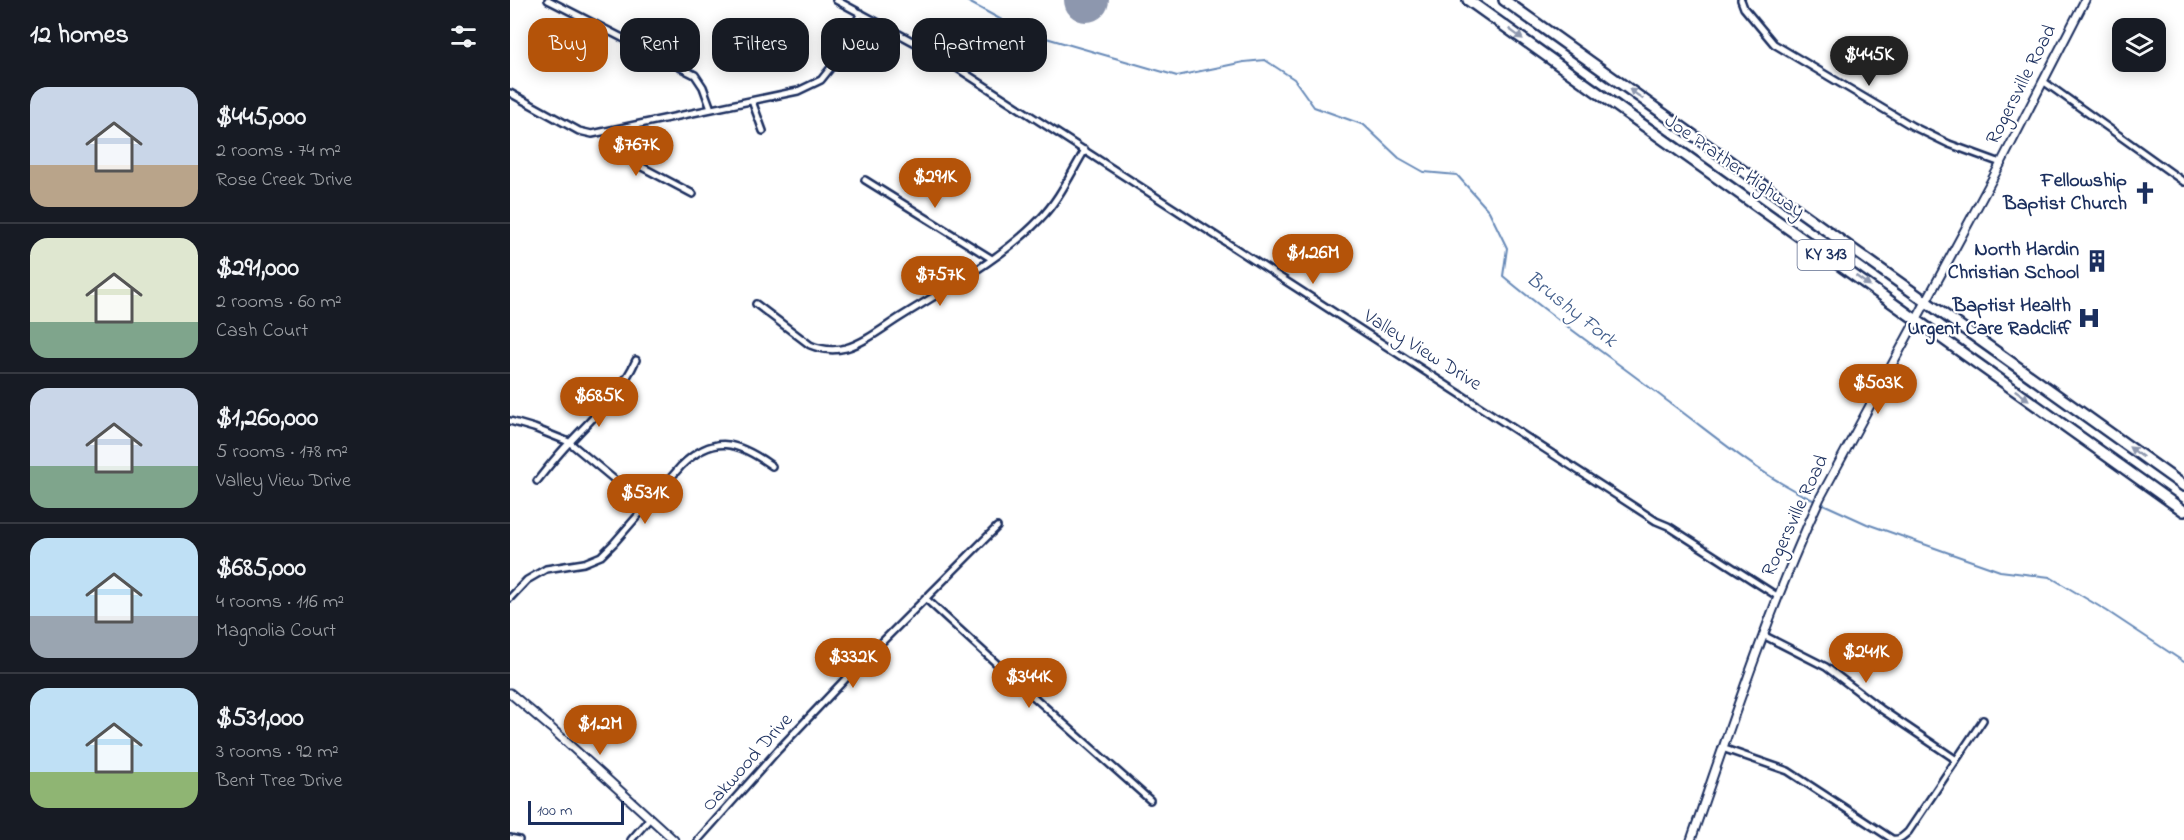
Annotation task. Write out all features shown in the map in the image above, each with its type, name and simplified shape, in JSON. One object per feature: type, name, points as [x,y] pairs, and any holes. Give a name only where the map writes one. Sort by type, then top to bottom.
[{"type":"highway","name":"Joe Prather Highway","points":[[1468,0],[2184,511]]},
{"type":"highway","name":"Joe Prather Highway","points":[[1504,0],[2184,486]]},
{"type":"street","points":[[548,0],[695,75],[703,87],[711,109]]},
{"type":"street","name":"Valley View Drive","points":[[836,0],[934,53],[1656,521],[1668,526],[1777,596]]},
{"type":"street","points":[[1741,0],[1744,8],[1774,44],[1912,126],[1949,144],[2001,163]]},
{"type":"street","name":"Rogersville Road","points":[[1691,840],[1777,596],[1820,498],[2001,163],[2085,0]]},
{"type":"street","points":[[510,93],[579,131],[592,134],[798,91],[820,80],[833,65],[861,13]]},
{"type":"street","points":[[2043,81],[2184,182]]},
{"type":"street","points":[[752,101],[764,131]]},
{"type":"street","points":[[618,129],[623,152],[642,167],[693,194]]},
{"type":"street","points":[[756,304],[810,345],[838,349],[858,343],[992,259],[1040,219],[1058,195],[1085,150]]},
{"type":"street","points":[[865,180],[992,259]]},
{"type":"street","points":[[537,481],[569,442],[600,411],[630,373],[636,360]]},
{"type":"street","points":[[510,421],[569,442],[644,508]]},
{"type":"street","points":[[510,598],[536,574],[555,567],[584,563],[601,556],[681,466],[697,452],[709,446],[727,444],[743,448],[772,466]]},
{"type":"street","name":"Oakwood Drive","points":[[698,840],[778,750],[997,527]]},
{"type":"street","points":[[925,598],[1008,675],[1150,800]]},
{"type":"street","points":[[1763,635],[1826,667],[1881,709],[1955,759]]},
{"type":"street","points":[[510,693],[674,840]]},
{"type":"street","points":[[1722,748],[1788,771],[1896,840],[1908,832],[1983,720]]},
{"type":"street","points":[[631,840],[651,818]]},
{"type":"street","points":[[510,838],[519,840]]},
{"type":"waterway","name":"Brushy Fork","points":[[965,0],[1022,31],[1177,76],[1265,60],[1294,79],[1314,107],[1364,125],[1399,158],[1424,172],[1457,175],[1489,211],[1507,248],[1503,276],[1737,454],[1774,479],[1813,500]]},
{"type":"waterway","name":"Brushy Fork","points":[[1823,504],[1867,524],[2000,571],[2050,577],[2107,611],[2184,662]]},
{"type":"place","name":"Fellowship Baptist Church","points":[[2145,193]]},
{"type":"place","name":"North Hardin Christian School","points":[[2097,261]]},
{"type":"place","name":"Baptist Health Urgent Care Radcliff","points":[[2089,318]]}]
